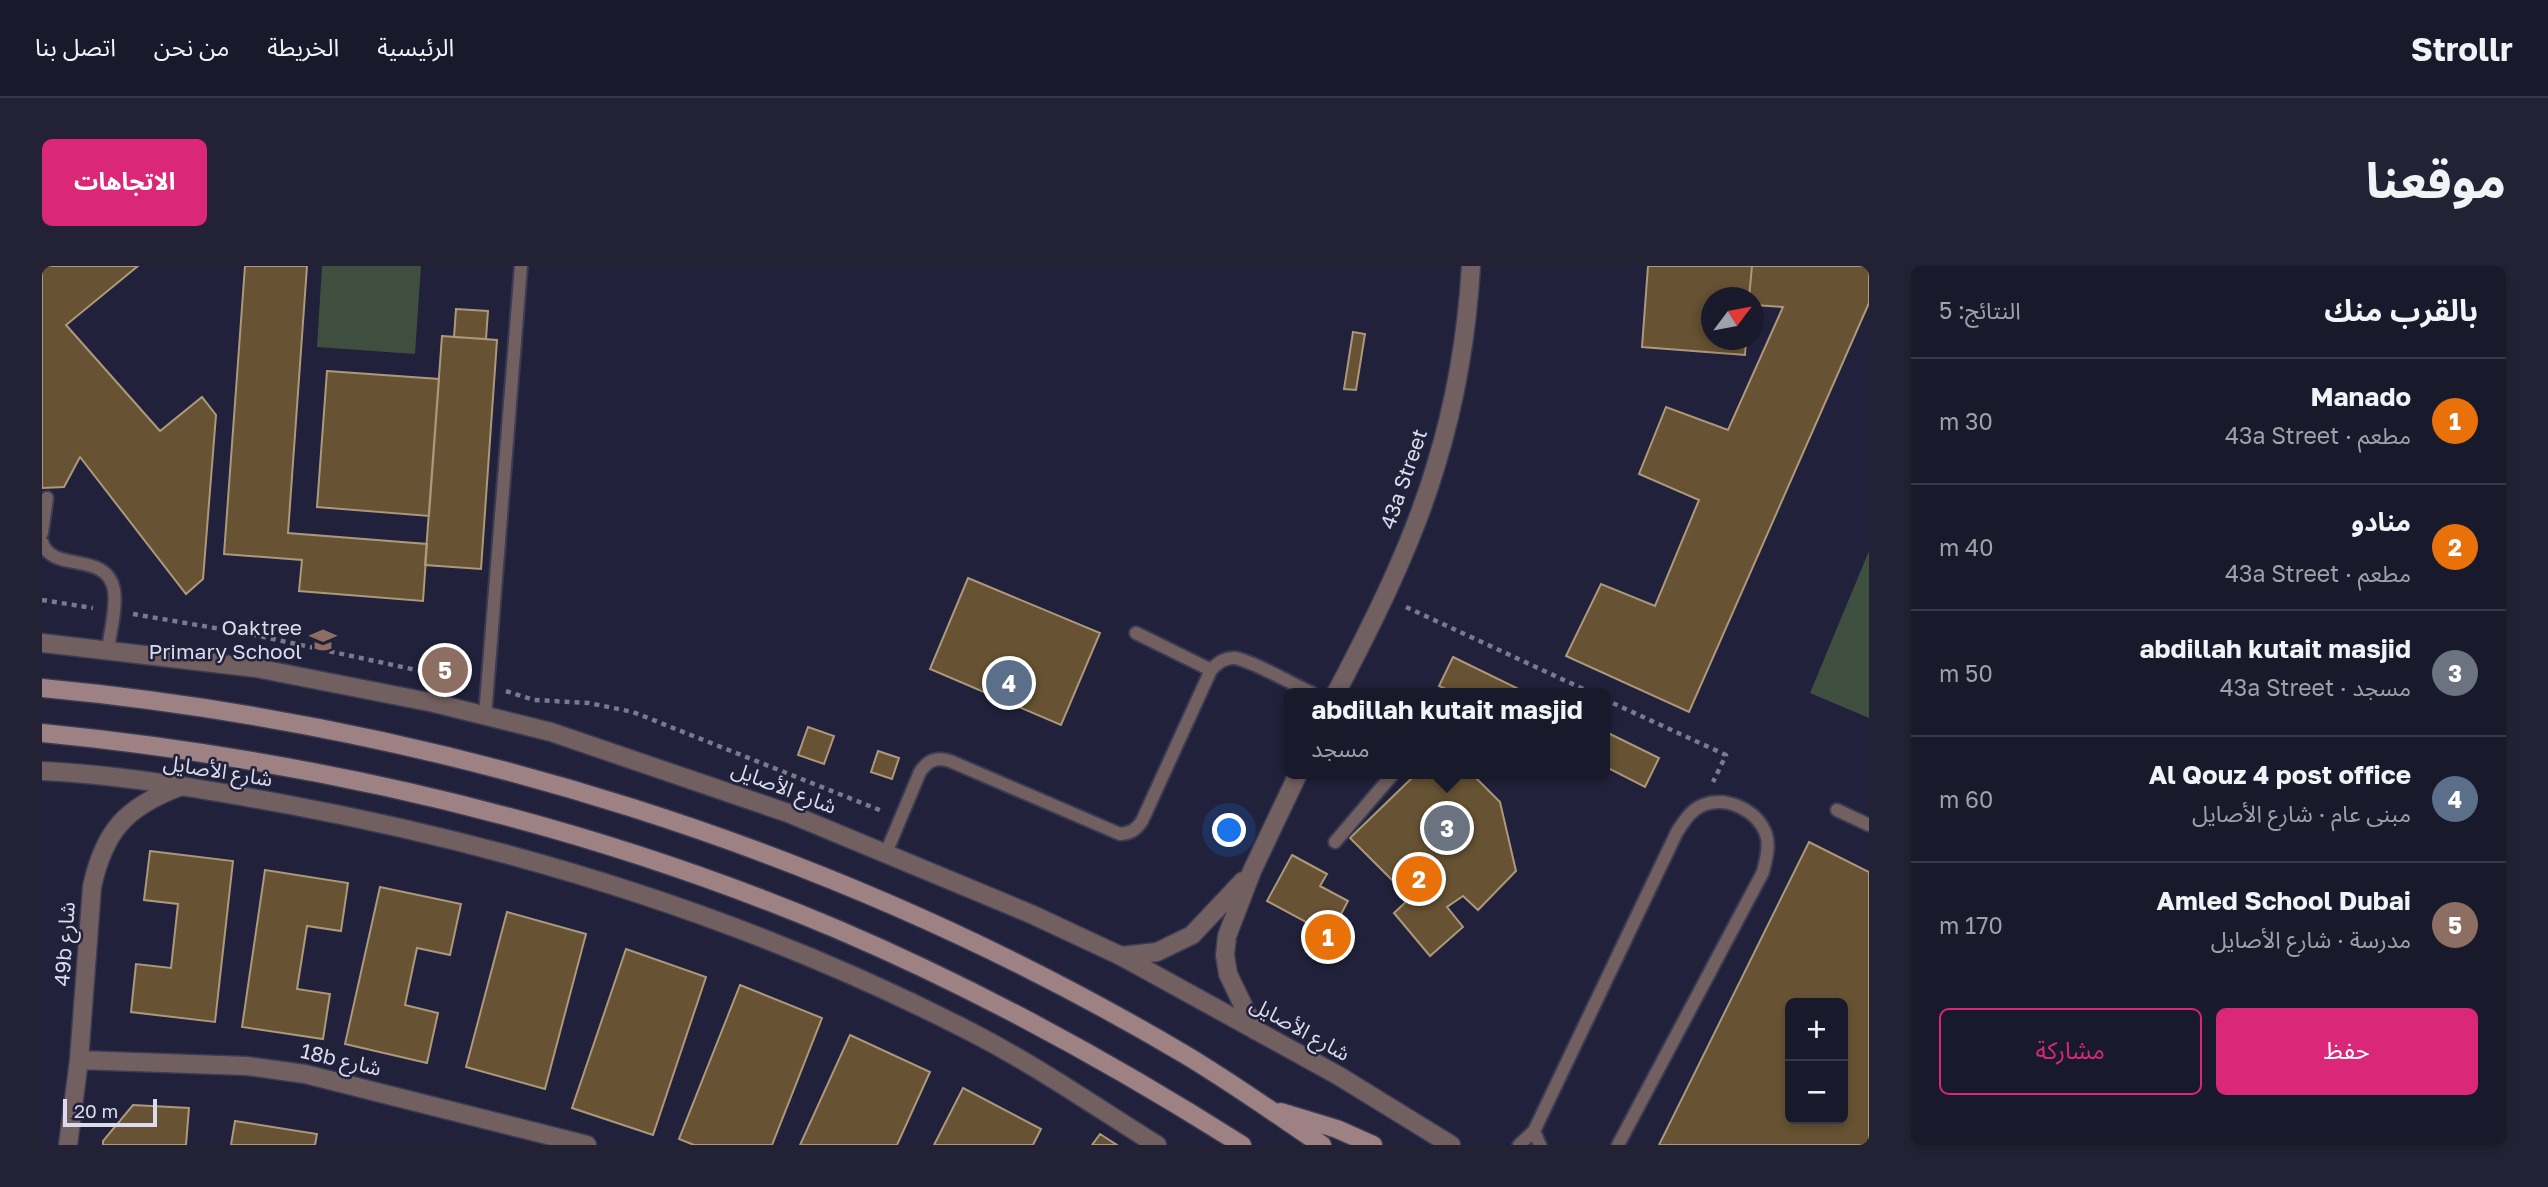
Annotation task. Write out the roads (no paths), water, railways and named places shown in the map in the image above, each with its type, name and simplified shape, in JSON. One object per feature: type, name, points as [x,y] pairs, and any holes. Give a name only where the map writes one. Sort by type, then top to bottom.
[{"type":"main road","points":[[42,688],[209,708],[309,725],[495,767],[606,799],[731,841],[850,887],[975,942],[1104,1008],[1187,1055],[1322,1145]]},
{"type":"main road","points":[[42,733],[213,754],[316,772],[493,813],[618,849],[717,882],[839,931],[961,988],[1162,1094],[1242,1145]]},
{"type":"main road","points":[[1267,1108],[1326,1125],[1373,1145]]},
{"type":"street","name":"43a Street","points":[[1342,688],[1419,516],[1436,465],[1461,361],[1471,266]]},
{"type":"street","name":"شارع الأصايل","points":[[42,643],[269,670],[355,686],[551,733],[673,772],[788,813],[886,853],[1031,914],[1121,956],[1339,1076],[1451,1145]]},
{"type":"street","name":"شارع الأصايل","points":[[42,771],[179,787],[319,811],[477,847],[634,893],[711,920],[884,990],[976,1034],[1157,1145]]},
{"type":"street","points":[[1255,1030],[1234,991],[1225,955],[1233,919],[1252,871],[1296,779]]},
{"type":"street","name":"49b شارع","points":[[68,1145],[79,1060],[92,887],[98,859],[111,834],[130,813],[153,797],[179,787]]},
{"type":"street","points":[[1121,956],[1157,953],[1192,935],[1252,871]]},
{"type":"street","name":"18b شارع","points":[[79,1060],[247,1066],[305,1074],[587,1145]]},
{"type":"lane","points":[[485,716],[521,266]]},
{"type":"lane","points":[[42,533],[47,498]]},
{"type":"lane","points":[[42,542],[47,552],[53,556],[96,565],[107,574],[114,586],[115,600],[108,650]]},
{"type":"lane","points":[[1136,632],[1211,670]]},
{"type":"lane","points":[[886,853],[920,772],[925,764],[933,759],[950,761],[1120,834],[1137,828],[1211,670],[1226,659],[1234,658],[1301,688]]},
{"type":"lane","points":[[1335,842],[1389,779]]},
{"type":"lane","points":[[1519,1145],[1534,1131],[1687,816],[1703,805],[1722,802],[1741,806],[1755,818],[1766,834],[1768,853],[1763,872],[1618,1145]]},
{"type":"lane","points":[[1837,810],[1869,825]]},
{"type":"lane","points":[[1534,1131],[1541,1145]]},
{"type":"place","name":"Oaktree Primary School","points":[[323,640]]},
{"type":"place","name":"Amled School Dubai","points":[[445,670]]},
{"type":"place","name":"Al Qouz 4 post office","points":[[1009,683]]},
{"type":"place","name":"abdillah kutait masjid","points":[[1447,828]]},
{"type":"place","name":"منادو","points":[[1419,879]]},
{"type":"place","name":"Manado","points":[[1328,937]]}]
